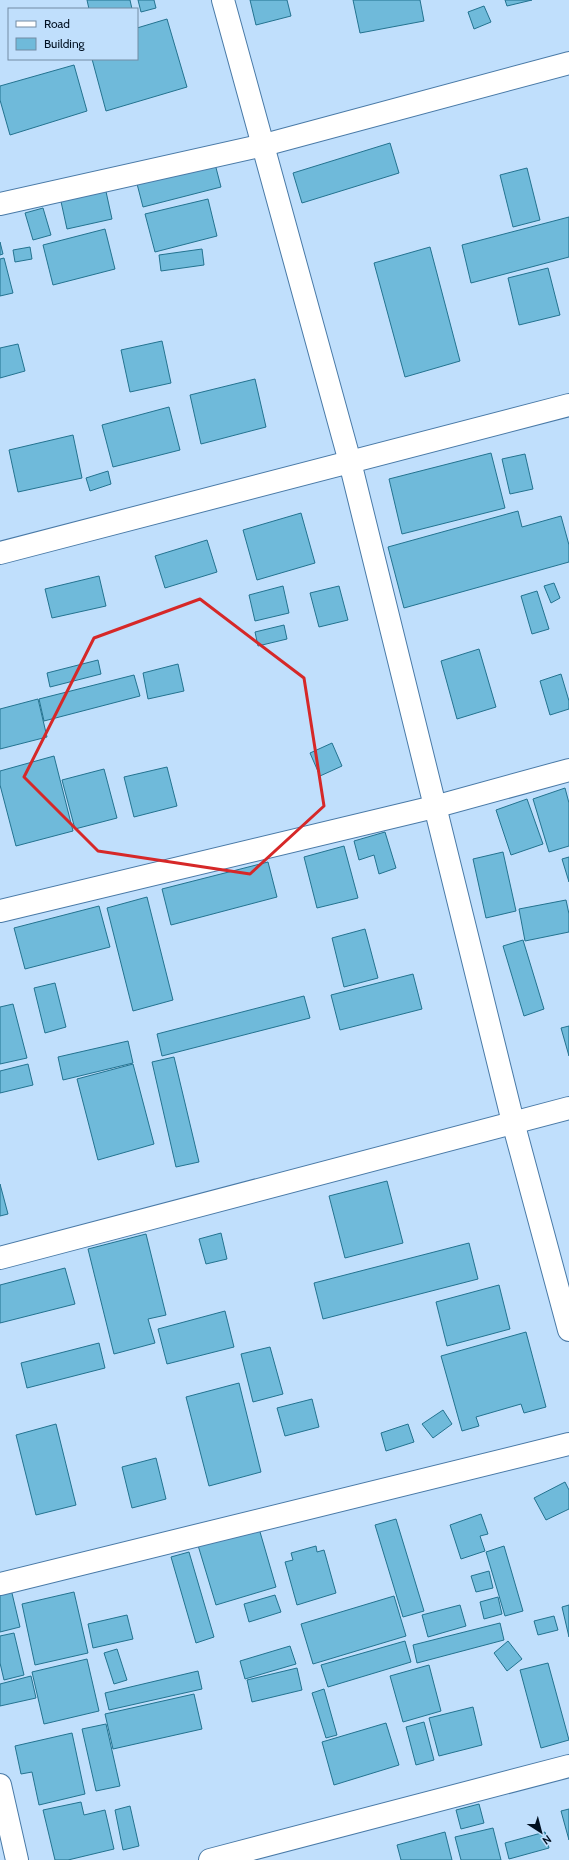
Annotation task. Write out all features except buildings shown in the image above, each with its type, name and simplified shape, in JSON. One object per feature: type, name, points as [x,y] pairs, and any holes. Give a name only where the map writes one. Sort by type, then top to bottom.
[{"type":"street","points":[[223,0],[350,462],[513,1122],[569,1330]]},
{"type":"street","points":[[0,204],[264,145],[569,63]]},
{"type":"street","points":[[0,553],[569,405]]},
{"type":"street","points":[[0,911],[434,807],[569,770]]},
{"type":"street","points":[[0,1258],[569,1108]]},
{"type":"street","points":[[0,1584],[569,1444]]},
{"type":"street","points":[[210,1860],[569,1766]]},
{"type":"street","points":[[0,1785],[16,1860]]},
{"type":"highlighted area","points":[[200,599],[304,678],[324,806],[250,874],[98,851],[24,777],[94,638]]}]
